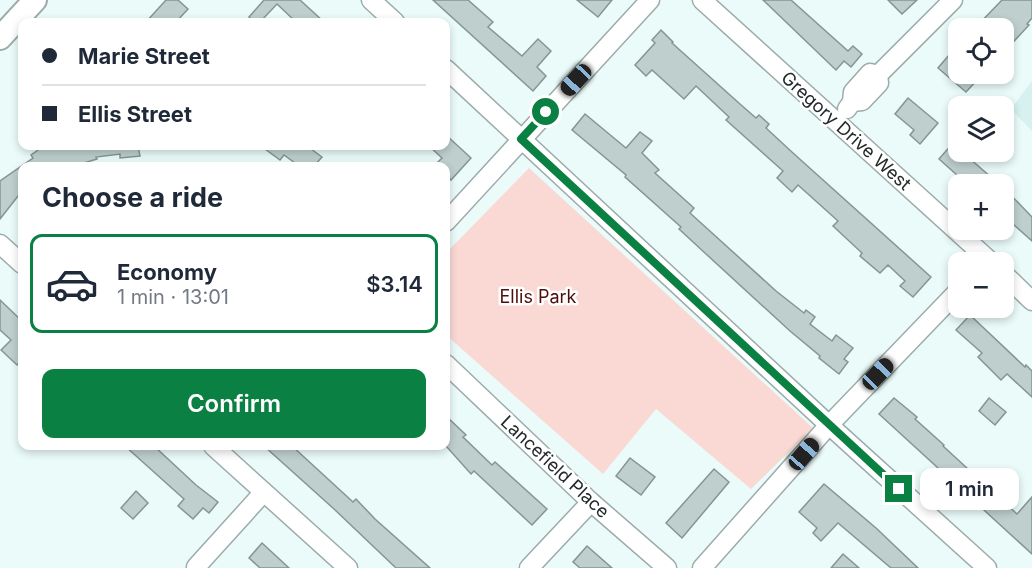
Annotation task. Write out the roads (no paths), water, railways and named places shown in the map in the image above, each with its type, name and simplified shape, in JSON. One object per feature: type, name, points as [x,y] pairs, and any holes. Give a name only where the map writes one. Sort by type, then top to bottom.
[{"type":"main road","points":[[18,18],[35,0]]},
{"type":"main road","points":[[0,38],[18,18]]},
{"type":"street","points":[[371,0],[391,18]]},
{"type":"street","points":[[450,218],[650,0]]},
{"type":"street","name":"Gregory Drive West","points":[[702,0],[977,252]]},
{"type":"street","points":[[836,122],[852,102],[853,92],[870,73],[878,75],[953,0]]},
{"type":"street","points":[[450,73],[829,425],[987,568]]},
{"type":"street","points":[[1014,284],[1032,301]]},
{"type":"street","points":[[702,568],[829,425],[948,301]]},
{"type":"street","name":"Lancefield Place","points":[[450,368],[591,502],[667,568]]},
{"type":"street","points":[[217,450],[348,568]]},
{"type":"street","points":[[196,567],[263,493]]},
{"type":"street","points":[[529,568],[591,502]]},
{"type":"park label","name":"Ellis Park","points":[[538,297]]}]
